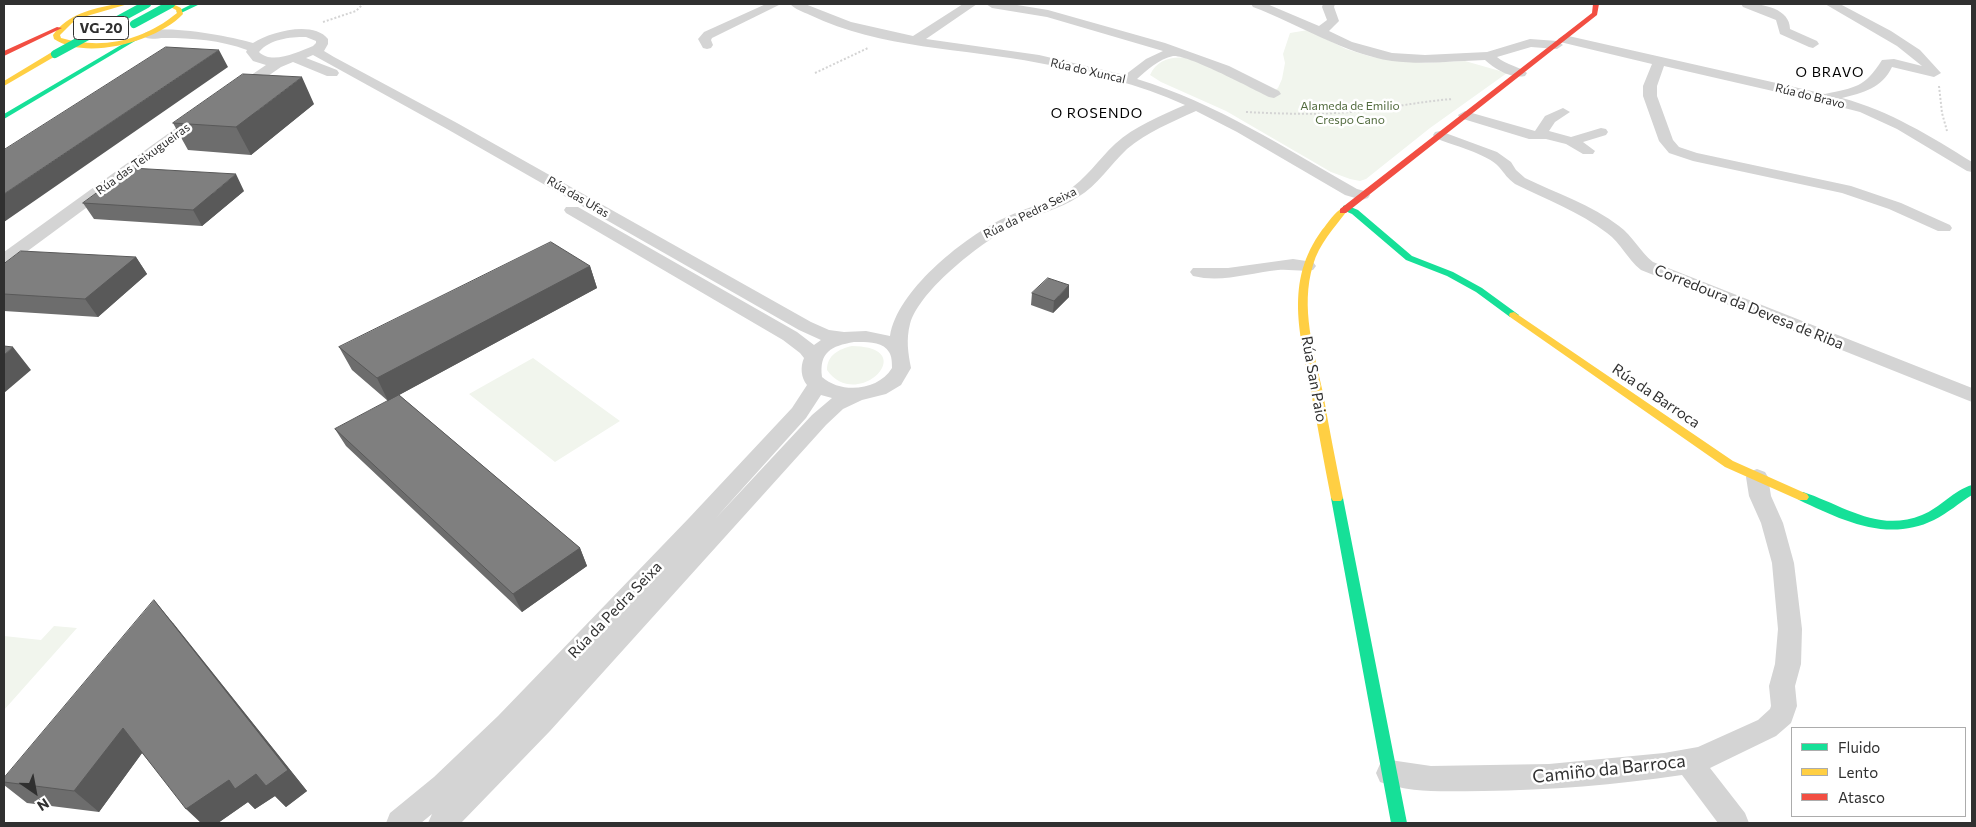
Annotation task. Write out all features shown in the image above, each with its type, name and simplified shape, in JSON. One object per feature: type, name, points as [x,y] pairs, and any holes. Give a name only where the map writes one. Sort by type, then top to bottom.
[{"type":"main road","points":[[5,54],[59,34],[86,12],[101,4]]},
{"type":"main road","points":[[86,12],[125,4]]},
{"type":"main road","name":"VG-20","points":[[4,84],[147,4]]},
{"type":"main road","points":[[59,34],[64,43],[86,46],[133,40],[148,35],[174,10],[197,4]]},
{"type":"main road","name":"Rúa San Paio","points":[[1399,823],[1306,337],[1303,285],[1307,266],[1326,230],[1346,208],[1595,14],[1596,4]]},
{"type":"main road","name":"VG-20","points":[[80,54],[174,10]]},
{"type":"main road","points":[[4,117],[133,40]]},
{"type":"main road","name":"Rúa da Barroca","points":[[1346,208],[1356,212],[1409,258],[1450,274],[1478,290],[1729,464],[1757,477],[1862,523],[1897,527],[1927,518],[1972,490]]},
{"type":"street","points":[[706,45],[704,39],[708,35],[775,4]]},
{"type":"street","name":"Rúa do Xuncal","points":[[796,4],[828,19],[857,29],[914,41],[1012,54],[1151,87],[1196,106],[1254,136],[1351,192],[1362,195]]},
{"type":"street","points":[[914,41],[971,4]]},
{"type":"street","points":[[992,4],[1048,14],[1196,57],[1274,94]]},
{"type":"street","points":[[1257,4],[1289,16],[1362,50],[1392,57],[1425,59],[1488,56],[1530,43],[1564,39]]},
{"type":"street","points":[[1321,32],[1333,21],[1328,7],[1330,4]]},
{"type":"street","points":[[1750,4],[1780,17],[1784,22],[1784,30],[1813,44]]},
{"type":"street","points":[[1831,4],[1910,50],[1929,64],[1934,73]]},
{"type":"street","points":[[174,10],[187,26],[251,37],[309,34]]},
{"type":"street","name":"Rúa das Ufas","points":[[148,35],[176,33],[239,42],[264,60],[290,59],[316,65],[437,132],[765,321],[800,342],[813,358]]},
{"type":"street","name":"Rúa das Ufas","points":[[290,59],[317,49],[322,44],[322,39],[309,34]]},
{"type":"street","points":[[278,37],[260,44],[254,65],[222,95],[290,59]]},
{"type":"street","name":"Rúa do Bravo","points":[[1564,39],[1826,99],[1877,114],[1946,142],[1972,168]]},
{"type":"street","name":"Rúa das Ufas","points":[[317,49],[318,53],[329,60],[452,126],[814,331],[843,338]]},
{"type":"street","points":[[1128,80],[1158,57],[1176,52]]},
{"type":"street","points":[[1488,56],[1501,67],[1520,73]]},
{"type":"street","points":[[1660,61],[1650,86],[1650,96],[1666,142],[1674,150],[1693,157],[1846,189],[1895,206],[1944,228]]},
{"type":"street","points":[[1826,99],[1872,85],[1883,74],[1887,63],[1934,73]]},
{"type":"street","name":"Rúa da Pedra Seixa","points":[[400,823],[444,786],[507,724],[698,524],[799,413],[818,384],[828,390],[841,394],[855,395],[871,392],[886,386],[896,378],[901,368],[902,358],[897,349],[903,320],[922,292],[966,248],[1005,223],[1072,194],[1080,189],[1123,145],[1158,124],[1196,106]]},
{"type":"street","name":"Rúa das Teixugueiras","points":[[4,244],[203,109],[4,260]]},
{"type":"street","points":[[1539,135],[1550,120],[1563,112]]},
{"type":"street","points":[[1466,115],[1529,135],[1571,141],[1588,151]]},
{"type":"street","points":[[1571,141],[1601,132]]},
{"type":"street","name":"Corredoura da Devesa de Riba","points":[[1440,135],[1464,143],[1492,156],[1506,165],[1509,172],[1520,181],[1613,229],[1630,245],[1639,260],[1647,266],[1972,395]]},
{"type":"street","points":[[1946,142],[1972,156]]},
{"type":"street","points":[[1199,272],[1225,274],[1288,264],[1307,266]]},
{"type":"street","points":[[818,384],[812,376],[810,367],[813,358],[820,350],[830,343],[843,338],[865,336],[903,320]]},
{"type":"street","points":[[865,336],[888,342],[897,349]]},
{"type":"street","name":"Rúa da Pedra Seixa","points":[[442,823],[541,723],[818,420],[836,404],[855,395]]},
{"type":"street","name":"Camiño da Barroca","points":[[1390,773],[1431,779],[1549,777],[1688,761],[1702,759],[1767,728],[1782,715],[1784,706],[1782,686],[1788,664],[1790,629],[1783,563],[1772,523],[1760,496],[1757,477]]},
{"type":"street","points":[[1688,761],[1735,823]]},
{"type":"path","points":[[309,34],[325,20],[356,11],[363,4]]},
{"type":"path","points":[[815,73],[893,36]]},
{"type":"path","points":[[1934,73],[1938,74],[1946,142]]},
{"type":"path","points":[[1241,113],[1297,114],[1362,111],[1426,101],[1460,99]]},
{"type":"green space","name":"Alameda de Emilio Crespo Cano","points":[[1308,30],[1346,49],[1372,57],[1424,63],[1465,61],[1507,73],[1430,128],[1366,179],[1360,181],[1331,172],[1226,111],[1161,82],[1150,75],[1153,69],[1162,61],[1180,57],[1192,59],[1269,95],[1278,88],[1282,79],[1285,63],[1283,54],[1290,33]]},
{"type":"green space","points":[[852,346],[873,349],[882,356],[883,365],[877,374],[867,382],[854,385],[840,381],[827,370],[831,357],[843,349]]},
{"type":"green space","points":[[533,358],[620,421],[555,462],[469,394]]},
{"type":"green space","points":[[54,626],[77,628],[4,710],[4,636],[41,640]]},
{"type":"building","points":[[166,47],[219,50],[4,194],[4,150]]},
{"type":"building","points":[[243,74],[302,77],[236,127],[173,123]]},
{"type":"building","points":[[131,168],[236,174],[193,210],[83,203]]},
{"type":"building","points":[[551,242],[590,266],[377,378],[339,347]]},
{"type":"building","points":[[21,251],[136,257],[85,299],[4,294],[4,264]]},
{"type":"building","points":[[1048,278],[1069,285],[1054,301],[1032,293]]},
{"type":"building","points":[[4,346],[13,347],[4,355]]},
{"type":"building","points":[[399,395],[580,548],[513,594],[335,429]]},
{"type":"building","points":[[154,600],[288,770],[266,786],[256,774],[235,789],[229,780],[186,809],[123,728],[74,791],[4,782],[4,778]]},
{"type":"traffic: fast","points":[[55,54],[147,4]]},
{"type":"traffic: fast","points":[[134,24],[171,4]]},
{"type":"traffic: fast","points":[[179,12],[197,4]]},
{"type":"traffic: fast","points":[[4,117],[133,40]]},
{"type":"traffic: fast","points":[[1346,208],[1355,212],[1409,258],[1450,274],[1479,290],[1514,315]]},
{"type":"traffic: fast","points":[[1803,497],[1848,517],[1879,525],[1894,526],[1910,524],[1927,518],[1972,489]]},
{"type":"traffic: fast","points":[[1337,498],[1399,823]]},
{"type":"traffic: slow","points":[[125,4],[78,16],[62,27],[56,35],[58,39],[89,46],[122,43],[138,39],[168,24],[180,14],[179,9],[168,4]]},
{"type":"traffic: slow","points":[[4,84],[55,54]]},
{"type":"traffic: slow","points":[[1337,498],[1307,346],[1303,297],[1304,281],[1314,250],[1343,211]]},
{"type":"traffic: slow","points":[[1514,315],[1729,464],[1803,497]]},
{"type":"traffic: jam","points":[[1343,211],[1595,14],[1596,4]]},
{"type":"traffic: jam","points":[[4,54],[59,28]]},
{"type":"district","name":"O BRAVO","points":[[1830,72]]},
{"type":"district","name":"O ROSENDO","points":[[1097,113]]}]
